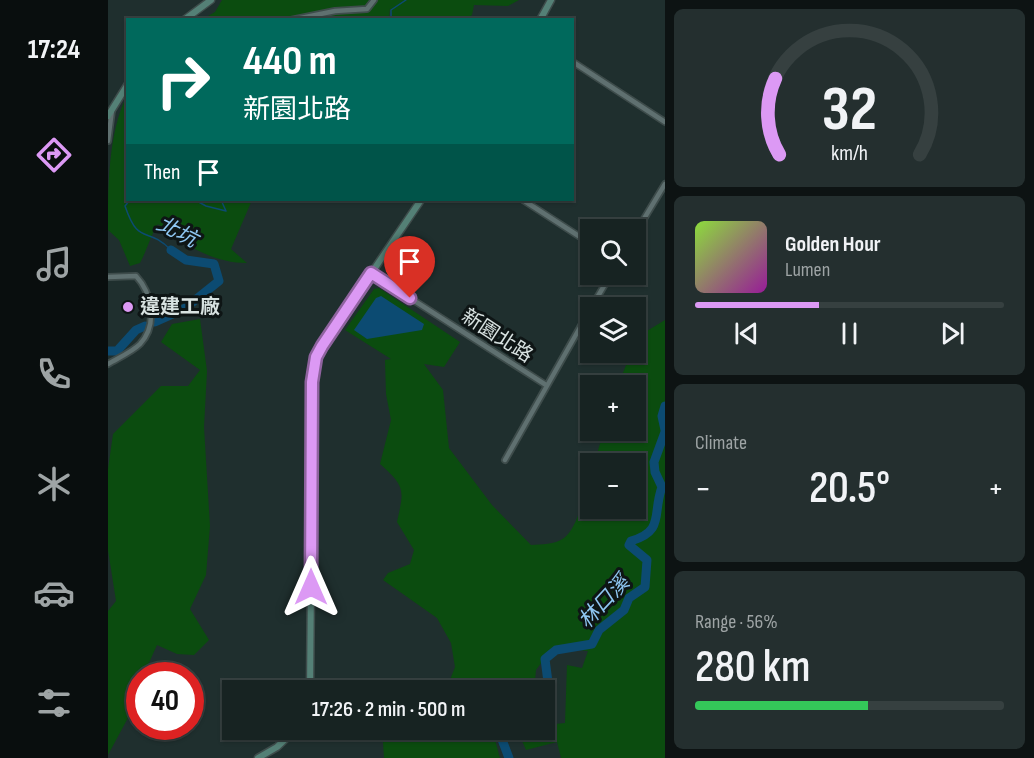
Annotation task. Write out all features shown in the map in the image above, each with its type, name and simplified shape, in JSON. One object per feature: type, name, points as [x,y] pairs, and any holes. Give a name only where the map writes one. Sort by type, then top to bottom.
[{"type":"street","points":[[187,18],[211,0]]},
{"type":"street","points":[[301,18],[335,11],[367,9],[374,0]]},
{"type":"street","points":[[541,18],[551,0]]},
{"type":"street","points":[[574,63],[665,122]]},
{"type":"street","points":[[108,141],[110,113],[126,87]]},
{"type":"street","points":[[644,219],[665,183]]},
{"type":"street","points":[[310,680],[313,370],[322,346],[420,201]]},
{"type":"street","points":[[525,201],[580,237]]},
{"type":"street","name":"新園北路","points":[[371,273],[546,386]]},
{"type":"street","points":[[108,277],[136,276],[146,286],[151,322],[139,345],[108,364]]},
{"type":"street","points":[[505,460],[580,327]]},
{"type":"street","points":[[258,758],[284,740]]},
{"type":"green space","points":[[222,0],[519,0],[508,6],[474,5],[472,15],[468,18],[393,18],[390,8],[389,18],[204,18],[215,12]]},
{"type":"green space","points":[[126,98],[126,201],[252,201],[231,249],[247,263],[222,260],[211,256],[178,239],[158,224],[140,263],[130,266],[119,240],[108,230],[110,161]]},
{"type":"green space","points":[[379,288],[460,342],[444,367],[424,364],[443,390],[449,448],[492,505],[531,545],[548,544],[564,538],[569,533],[580,510],[580,519],[646,519],[646,453],[597,453],[601,441],[646,441],[646,375],[622,375],[627,363],[646,363],[646,332],[665,320],[665,758],[561,758],[557,742],[526,750],[522,740],[555,740],[555,724],[565,723],[567,665],[582,668],[588,651],[553,647],[536,670],[535,680],[450,680],[455,667],[451,643],[437,618],[383,580],[388,573],[410,564],[414,550],[397,522],[402,496],[399,484],[380,464],[391,420],[386,394],[385,360],[391,359],[345,330],[374,289]]},
{"type":"green space","points":[[200,319],[207,371],[204,427],[210,526],[206,575],[190,609],[209,640],[194,655],[177,654],[157,645],[149,662],[126,662],[126,722],[108,755],[108,611],[116,601],[108,550],[108,469],[113,434],[161,386],[188,386],[200,370],[161,342],[172,324]]},
{"type":"green space","points":[[391,740],[495,740],[500,758],[384,758],[383,742]]},
{"type":"water","points":[[381,296],[424,324],[422,330],[367,339],[354,330],[376,298]]},
{"type":"waterway","name":"北坑","points":[[391,18],[391,10],[406,0]]},
{"type":"waterway","name":"北坑","points":[[129,201],[125,206],[135,227],[171,250]]},
{"type":"waterway","name":"北坑","points":[[197,201],[226,211],[221,201]]},
{"type":"waterway","name":"北坑","points":[[155,322],[184,309],[219,281],[214,264],[186,260],[171,250]]},
{"type":"waterway","name":"北坑","points":[[108,351],[117,351],[136,330],[145,326]]},
{"type":"waterway","name":"林口溪","points":[[665,406],[662,416],[665,430]]},
{"type":"waterway","name":"林口溪","points":[[548,680],[545,659],[556,650],[592,644],[599,630],[624,610],[629,598],[645,587],[647,560],[629,545],[631,541],[649,532],[656,520],[662,487],[655,472],[654,462],[665,432]]},
{"type":"waterway","name":"林口溪","points":[[502,740],[509,758]]},
{"type":"place","name":"違建工廠","points":[[128,307]]},
{"type":"route","points":[[311,587],[312,382],[316,357],[371,273],[410,298]]}]
